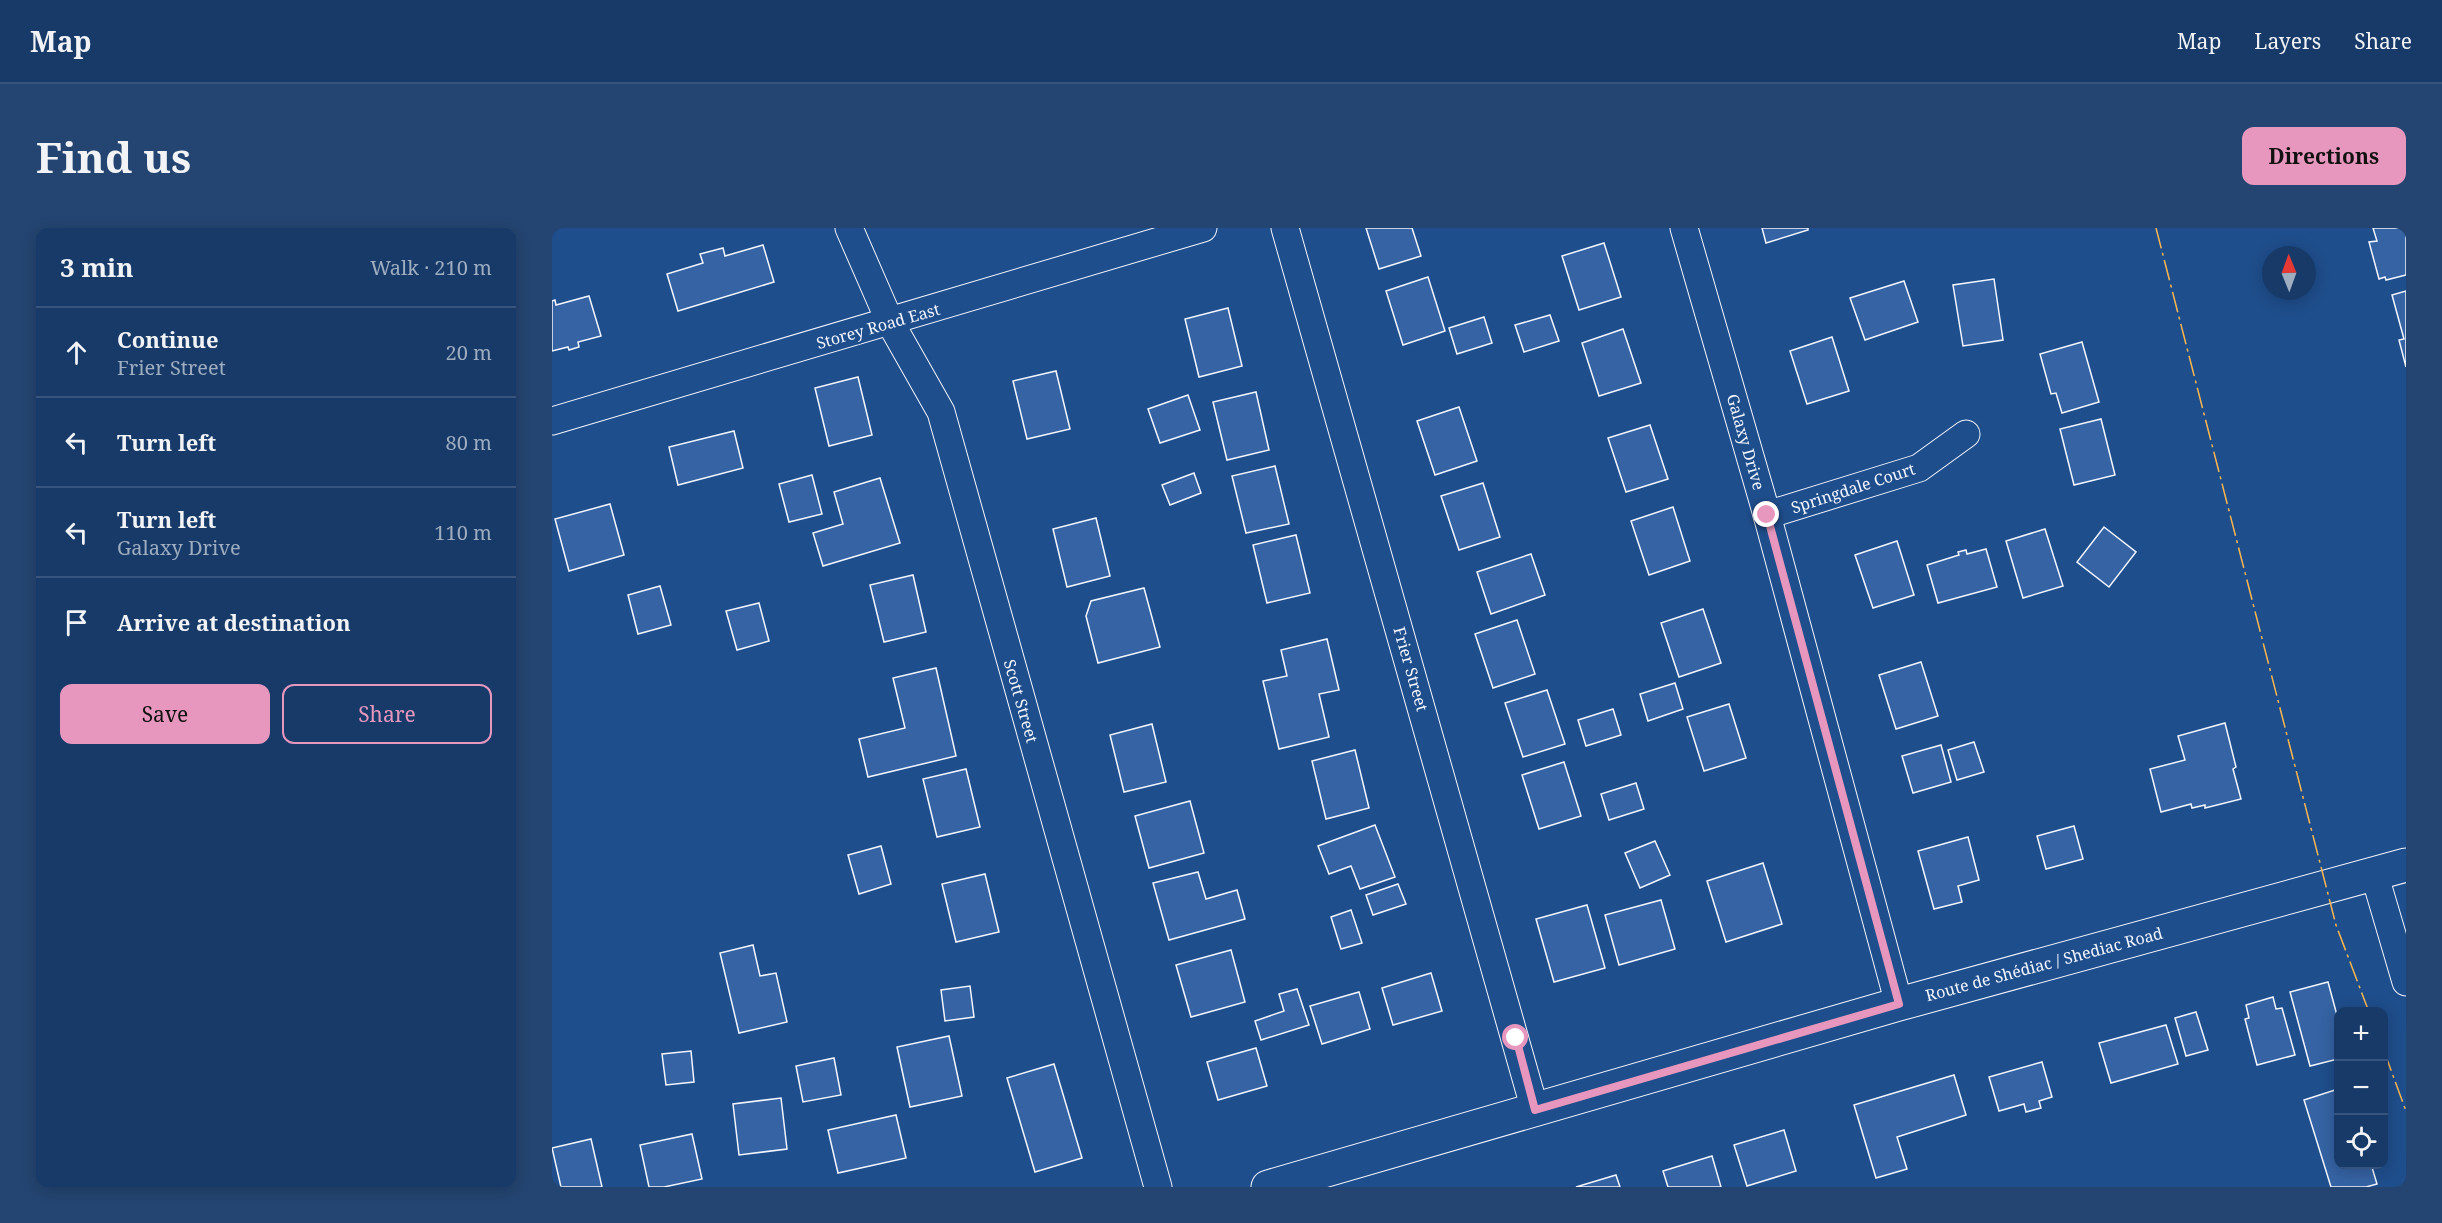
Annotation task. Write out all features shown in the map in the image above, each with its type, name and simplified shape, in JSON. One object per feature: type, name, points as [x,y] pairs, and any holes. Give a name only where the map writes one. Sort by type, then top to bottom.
[{"type":"main road","name":"Route de Shédiac / Shediac Road","points":[[1268,1187],[1899,1004],[2406,865]]},
{"type":"street","name":"Scott Street","points":[[849,228],[890,322],[940,412],[1158,1187]]},
{"type":"street","name":"Storey Road East","points":[[552,421],[1203,228]]},
{"type":"street","name":"Frier Street","points":[[1285,228],[1535,1110]]},
{"type":"street","name":"Galaxy Drive","points":[[1684,228],[1767,515],[1899,1004]]},
{"type":"street","name":"Springdale Court","points":[[1767,515],[1919,468],[1966,434]]},
{"type":"street","points":[[2374,873],[2406,982]]},
{"type":"building","points":[[1366,228],[1412,228],[1421,256],[1379,269]]},
{"type":"building","points":[[1762,228],[1808,228],[1808,230],[1766,243]]},
{"type":"building","points":[[2373,228],[2406,228],[2406,275],[2386,280],[2385,277],[2379,279],[2369,242],[2377,241]]},
{"type":"building","points":[[1604,243],[1621,297],[1579,310],[1562,256]]},
{"type":"building","points":[[763,245],[774,282],[678,311],[667,274],[703,263],[700,254],[723,248],[725,256]]},
{"type":"building","points":[[1428,277],[1445,331],[1403,345],[1386,291]]},
{"type":"building","points":[[1994,279],[2003,340],[1963,346],[1953,285]]},
{"type":"building","points":[[1904,281],[1918,322],[1865,340],[1850,298]]},
{"type":"building","points":[[2406,291],[2406,367],[2399,340],[2404,339],[2392,295]]},
{"type":"building","points":[[589,296],[601,336],[578,342],[579,347],[552,351],[552,301],[555,300],[556,305]]},
{"type":"building","points":[[1228,308],[1242,366],[1199,377],[1185,319]]},
{"type":"building","points":[[1550,315],[1559,341],[1524,352],[1515,325]]},
{"type":"building","points":[[1484,317],[1492,343],[1457,354],[1449,328]]},
{"type":"building","points":[[1623,329],[1641,383],[1599,396],[1582,343]]},
{"type":"building","points":[[1832,337],[1849,391],[1807,404],[1790,351]]},
{"type":"building","points":[[2082,342],[2099,402],[2062,413],[2056,393],[2051,394],[2040,354]]},
{"type":"building","points":[[1056,371],[1070,429],[1027,439],[1013,381]]},
{"type":"building","points":[[858,377],[872,435],[829,446],[815,388]]},
{"type":"building","points":[[1256,392],[1269,450],[1227,460],[1213,402]]},
{"type":"building","points":[[1188,395],[1200,430],[1160,443],[1148,409]]},
{"type":"building","points":[[1459,407],[1477,461],[1435,475],[1417,421]]},
{"type":"building","points":[[2101,419],[2115,475],[2074,485],[2060,429]]},
{"type":"building","points":[[1650,425],[1668,479],[1626,492],[1608,438]]},
{"type":"building","points":[[734,431],[743,468],[678,485],[669,447]]},
{"type":"building","points":[[1275,466],[1289,524],[1246,533],[1232,476]]},
{"type":"building","points":[[1194,473],[1201,493],[1170,505],[1162,485]]},
{"type":"building","points":[[812,475],[822,514],[789,522],[779,484]]},
{"type":"building","points":[[880,478],[900,543],[823,566],[813,533],[843,524],[834,492]]},
{"type":"building","points":[[1483,483],[1500,537],[1459,550],[1441,496]]},
{"type":"building","points":[[610,504],[624,555],[569,571],[555,519]]},
{"type":"building","points":[[1673,507],[1690,561],[1649,575],[1631,521]]},
{"type":"building","points":[[1096,518],[1110,576],[1067,587],[1053,529]]},
{"type":"building","points":[[2104,527],[2136,552],[2109,587],[2077,562]]},
{"type":"building","points":[[2045,529],[2063,586],[2023,598],[2006,541]]},
{"type":"building","points":[[1296,535],[1310,593],[1267,603],[1253,545]]},
{"type":"building","points":[[1897,541],[1914,595],[1873,608],[1855,555]]},
{"type":"building","points":[[1986,549],[1997,587],[1938,603],[1927,565],[1959,555],[1958,552],[1966,550],[1967,554]]},
{"type":"building","points":[[1531,554],[1545,595],[1491,614],[1477,572]]},
{"type":"building","points":[[913,575],[926,632],[884,642],[870,585]]},
{"type":"building","points":[[660,586],[671,625],[638,634],[628,595]]},
{"type":"building","points":[[1144,588],[1160,647],[1098,663],[1086,616],[1091,601]]},
{"type":"building","points":[[759,603],[769,641],[737,650],[726,611]]},
{"type":"building","points":[[1703,609],[1721,663],[1679,677],[1661,623]]},
{"type":"building","points":[[1517,620],[1535,674],[1493,688],[1475,634]]},
{"type":"building","points":[[1327,639],[1339,690],[1319,694],[1329,737],[1279,749],[1263,681],[1287,676],[1281,650]]},
{"type":"building","points":[[1921,662],[1938,716],[1896,729],[1879,675]]},
{"type":"building","points":[[936,668],[956,756],[868,777],[859,739],[905,728],[893,678]]},
{"type":"building","points":[[1675,683],[1683,709],[1648,721],[1640,694]]},
{"type":"building","points":[[1547,690],[1565,744],[1523,757],[1505,703]]},
{"type":"building","points":[[1729,704],[1746,758],[1704,771],[1687,717]]},
{"type":"building","points":[[1613,709],[1621,735],[1586,746],[1578,720]]},
{"type":"building","points":[[2225,723],[2241,799],[2205,808],[2205,805],[2192,808],[2191,804],[2161,812],[2150,769],[2185,760],[2178,736]]},
{"type":"building","points":[[1152,724],[1166,782],[1124,792],[1110,735]]},
{"type":"building","points":[[1974,742],[1984,772],[1957,780],[1948,750]]},
{"type":"building","points":[[1941,745],[1951,782],[1913,793],[1902,756]]},
{"type":"building","points":[[1355,750],[1369,808],[1326,819],[1312,761]]},
{"type":"building","points":[[1564,762],[1581,816],[1539,829],[1522,775]]},
{"type":"building","points":[[966,769],[980,827],[937,837],[923,779]]},
{"type":"building","points":[[1636,783],[1644,809],[1609,820],[1601,794]]},
{"type":"building","points":[[1190,801],[1204,853],[1149,868],[1135,816]]},
{"type":"building","points":[[1375,825],[1395,877],[1360,889],[1351,866],[1329,874],[1318,846]]},
{"type":"building","points":[[2074,826],[2083,859],[2046,869],[2037,836]]},
{"type":"building","points":[[1968,837],[1979,880],[1958,886],[1962,902],[1934,909],[1918,851]]},
{"type":"building","points":[[1655,841],[1670,875],[1640,888],[1625,853]]},
{"type":"building","points":[[881,846],[891,884],[859,894],[848,855]]},
{"type":"building","points":[[1763,863],[1782,924],[1726,942],[1707,881]]},
{"type":"building","points":[[1198,872],[1206,899],[1237,890],[1245,919],[1169,940],[1153,883]]},
{"type":"building","points":[[985,874],[999,932],[956,942],[942,884]]},
{"type":"building","points":[[1398,884],[1406,904],[1373,915],[1366,895]]},
{"type":"building","points":[[1661,900],[1675,949],[1619,965],[1605,915]]},
{"type":"building","points":[[1587,905],[1605,968],[1554,982],[1536,919]]},
{"type":"building","points":[[1351,910],[1362,943],[1341,949],[1331,917]]},
{"type":"building","points":[[753,945],[760,976],[776,973],[787,1022],[739,1033],[720,953]]},
{"type":"building","points":[[1231,950],[1245,1002],[1191,1017],[1176,965]]},
{"type":"building","points":[[1431,973],[1442,1011],[1393,1025],[1382,988]]},
{"type":"building","points":[[2328,982],[2335,1007],[2334,1060],[2310,1066],[2290,992]]},
{"type":"building","points":[[970,986],[974,1017],[945,1021],[941,990]]},
{"type":"building","points":[[1297,989],[1309,1025],[1261,1040],[1255,1021],[1284,1011],[1279,994]]},
{"type":"building","points":[[1359,992],[1370,1029],[1322,1044],[1310,1006]]},
{"type":"building","points":[[2273,997],[2276,1009],[2282,1008],[2295,1055],[2257,1065],[2245,1019],[2249,1018],[2246,1005]]},
{"type":"building","points":[[2196,1012],[2208,1050],[2186,1056],[2175,1018]]},
{"type":"building","points":[[2166,1025],[2178,1064],[2111,1083],[2099,1043]]},
{"type":"building","points":[[949,1036],[962,1096],[910,1107],[897,1047]]},
{"type":"building","points":[[1256,1048],[1267,1086],[1218,1100],[1207,1062]]},
{"type":"building","points":[[691,1051],[694,1082],[666,1085],[662,1054]]},
{"type":"building","points":[[834,1058],[841,1095],[803,1102],[796,1066]]},
{"type":"building","points":[[2042,1062],[2052,1097],[2039,1101],[2041,1108],[2026,1112],[2024,1104],[1999,1111],[1989,1077]]},
{"type":"building","points":[[1054,1064],[1082,1158],[1035,1172],[1007,1078]]},
{"type":"building","points":[[1954,1075],[1966,1115],[1897,1137],[1907,1169],[1876,1178],[1854,1105]]},
{"type":"building","points":[[2334,1090],[2334,1169],[2372,1169],[2377,1184],[2366,1187],[2331,1187],[2304,1100]]},
{"type":"building","points":[[781,1098],[787,1149],[739,1155],[733,1104]]},
{"type":"building","points":[[896,1115],[906,1158],[838,1173],[828,1130]]},
{"type":"building","points":[[1784,1130],[1796,1171],[1747,1186],[1734,1145]]},
{"type":"building","points":[[692,1134],[702,1179],[664,1187],[649,1187],[640,1145]]},
{"type":"building","points":[[591,1139],[602,1187],[561,1187],[552,1148]]},
{"type":"building","points":[[1712,1156],[1721,1187],[1668,1187],[1663,1171]]},
{"type":"building","points":[[1616,1175],[1620,1187],[1576,1187]]},
{"type":"power","points":[[2156,228],[2336,925],[2367,1007]]},
{"type":"power","points":[[2388,1061],[2406,1111]]},
{"type":"route","points":[[1516,1038],[1535,1110],[1899,1004],[1767,515]]}]
